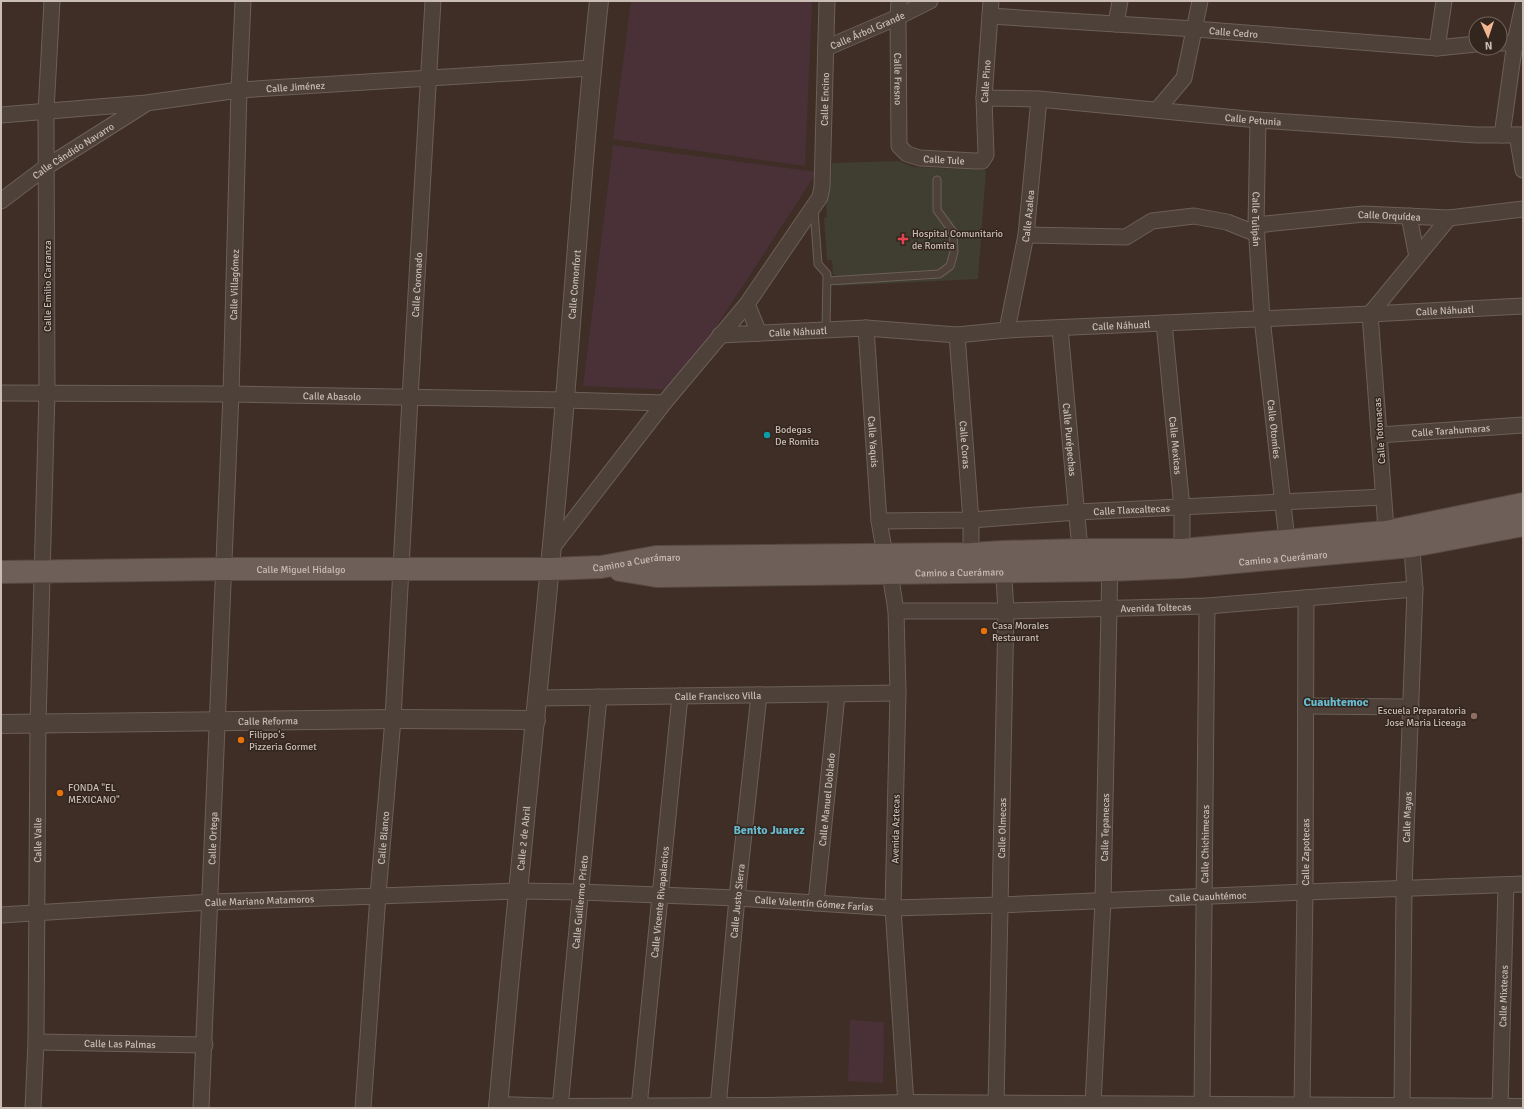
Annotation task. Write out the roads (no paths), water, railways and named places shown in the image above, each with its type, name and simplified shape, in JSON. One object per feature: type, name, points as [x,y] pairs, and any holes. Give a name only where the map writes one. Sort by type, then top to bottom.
[{"type":"main road","name":"Camino a Cuerámaro","points":[[1411,537],[1523,504]]},
{"type":"main road","name":"Camino a Cuerámaro","points":[[601,567],[657,576],[888,564],[1182,559],[1387,540],[1523,525]]},
{"type":"main road","name":"Camino a Cuerámaro","points":[[1182,559],[1287,540],[1387,540]]},
{"type":"main road","name":"Camino a Cuerámaro","points":[[888,564],[971,554],[1003,562],[1080,550],[1110,560]]},
{"type":"main road","name":"Calle Miguel Hidalgo","points":[[1,572],[401,568],[551,558],[601,567]]},
{"type":"street","name":"Calle Emilio Carranza","points":[[42,572],[47,393],[46,110],[52,1]]},
{"type":"street","name":"Calle Villagómez","points":[[224,569],[243,1]]},
{"type":"street","name":"Calle Coronado","points":[[401,568],[433,1]]},
{"type":"street","name":"Calle Comonfort","points":[[551,558],[591,68],[599,1]]},
{"type":"street","name":"Calle Encino","points":[[817,202],[822,187],[827,1]]},
{"type":"street","name":"Calle Fresno","points":[[899,1],[900,146],[907,154]]},
{"type":"street","name":"Calle Árbol Grande","points":[[826,48],[898,17],[930,1]]},
{"type":"street","name":"Calle Pino","points":[[982,160],[986,155],[984,98],[991,1]]},
{"type":"street","points":[[1116,24],[1120,1]]},
{"type":"street","points":[[1157,110],[1184,78],[1200,1]]},
{"type":"street","points":[[1437,48],[1444,1]]},
{"type":"street","points":[[1502,135],[1512,43],[1523,5]]},
{"type":"street","name":"Calle Cedro","points":[[990,16],[1437,48],[1468,45]]},
{"type":"street","name":"Calle Jiménez","points":[[1,115],[46,110],[146,103],[239,90],[591,68]]},
{"type":"street","name":"Calle Petunia","points":[[984,98],[1039,99],[1258,120],[1476,135],[1520,135]]},
{"type":"street","name":"Calle Azalea","points":[[1007,330],[1026,235],[1039,99]]},
{"type":"street","name":"Calle Cándido Navarro","points":[[1,201],[46,167],[146,103]]},
{"type":"street","name":"Calle Tulipán","points":[[1258,120],[1256,230],[1262,318]]},
{"type":"street","points":[[1520,135],[1523,170]]},
{"type":"street","name":"Calle Tule","points":[[907,154],[920,158],[975,161],[982,160]]},
{"type":"street","points":[[551,558],[664,403],[747,304],[817,202]]},
{"type":"street","name":"Calle Orquídea","points":[[1026,235],[1126,237],[1152,221],[1194,216],[1227,222],[1256,230],[1364,214],[1449,218],[1523,209]]},
{"type":"street","points":[[1409,216],[1417,256]]},
{"type":"street","points":[[1370,314],[1449,218]]},
{"type":"street","points":[[747,304],[758,333]]},
{"type":"street","name":"Calle Náhuatl","points":[[720,335],[866,328],[957,335],[1007,330],[1523,306]]},
{"type":"street","name":"Calle Totonacas","points":[[1370,314],[1387,540]]},
{"type":"street","name":"Calle Otomíes","points":[[1262,318],[1287,540]]},
{"type":"street","name":"Calle Mexicas","points":[[1164,323],[1182,508],[1182,559]]},
{"type":"street","name":"Calle Yaquis","points":[[866,328],[880,521],[888,564]]},
{"type":"street","name":"Calle Purépechas","points":[[1060,328],[1080,550]]},
{"type":"street","name":"Calle Coras","points":[[957,335],[971,520],[971,554]]},
{"type":"street","name":"Calle Abasolo","points":[[1,393],[231,394],[664,403]]},
{"type":"street","name":"Calle Tarahumaras","points":[[1379,434],[1523,424]]},
{"type":"street","name":"Calle Tlaxcaltecas","points":[[880,521],[971,520],[1077,512],[1384,497]]},
{"type":"street","name":"Calle Mayas","points":[[1402,1106],[1404,888],[1415,589],[1411,537]]},
{"type":"street","name":"Calle 2 de Abril","points":[[498,1107],[551,558]]},
{"type":"street","name":"Calle Tepanecas","points":[[1093,1105],[1103,901],[1110,560]]},
{"type":"street","name":"Calle Olmecas","points":[[996,1105],[1006,612],[1003,562]]},
{"type":"street","name":"Avenida Aztecas","points":[[888,564],[896,611],[898,693],[893,908],[906,1104]]},
{"type":"street","name":"Calle Blanco","points":[[363,1108],[378,895],[394,719],[401,568]]},
{"type":"street","name":"Calle Ortega","points":[[202,1108],[224,569]]},
{"type":"street","name":"Calle Valle","points":[[33,1108],[36,1042],[38,724],[42,572]]},
{"type":"street","name":"Avenida Toltecas","points":[[896,611],[1006,612],[1207,606],[1415,589]]},
{"type":"street","name":"Calle Zapotecas","points":[[1302,1106],[1305,892],[1306,598]]},
{"type":"street","name":"Calle Chichimecas","points":[[1202,1105],[1207,606]]},
{"type":"street","name":"Calle Francisco Villa","points":[[538,698],[898,693]]},
{"type":"street","name":"Calle Justo Sierra","points":[[718,1107],[737,898],[759,695]]},
{"type":"street","name":"Calle Manuel Doblado","points":[[816,904],[837,695]]},
{"type":"street","name":"Calle Vicente Rivapalacios","points":[[639,1107],[680,696]]},
{"type":"street","name":"Calle Guillermo Prieto","points":[[560,1108],[599,697]]},
{"type":"street","points":[[1306,706],[1411,707]]},
{"type":"street","name":"Calle Reforma","points":[[1,724],[394,719],[536,720]]},
{"type":"street","name":"Calle Cuauhtémoc","points":[[893,908],[1523,884]]},
{"type":"street","name":"Calle Mixtecas","points":[[1500,1107],[1506,885]]},
{"type":"street","name":"Calle Valentín Gómez Farías","points":[[518,891],[737,898],[893,908]]},
{"type":"street","name":"Calle Mariano Matamoros","points":[[1,915],[210,902],[518,891]]},
{"type":"street","name":"Calle Las Palmas","points":[[36,1042],[204,1045]]},
{"type":"street","points":[[498,1107],[768,1108],[906,1104],[1402,1106],[1523,1108]]},
{"type":"lane","points":[[827,281],[939,274],[950,266],[954,252],[953,232],[937,210],[937,180]]},
{"type":"lane","name":"Calle Encino","points":[[817,202],[818,264],[827,274],[826,330]]},
{"type":"place","name":"Hospital Comunitario de Romita","points":[[903,239]]},
{"type":"place","name":"Bodegas De Romita","points":[[767,435]]},
{"type":"place","name":"Casa Morales Restaurant","points":[[984,631]]},
{"type":"place","name":"Escuela Preparatoria Jose Maria Liceaga","points":[[1474,716]]},
{"type":"place","name":"Filippo's Pizzeria Gormet","points":[[241,740]]},
{"type":"place","name":"FONDA \"EL MEXICANO\"","points":[[60,793]]},
{"type":"district","name":"Cuauhtemoc","points":[[1336,702]]},
{"type":"district","name":"Benito Juarez","points":[[769,830]]}]
